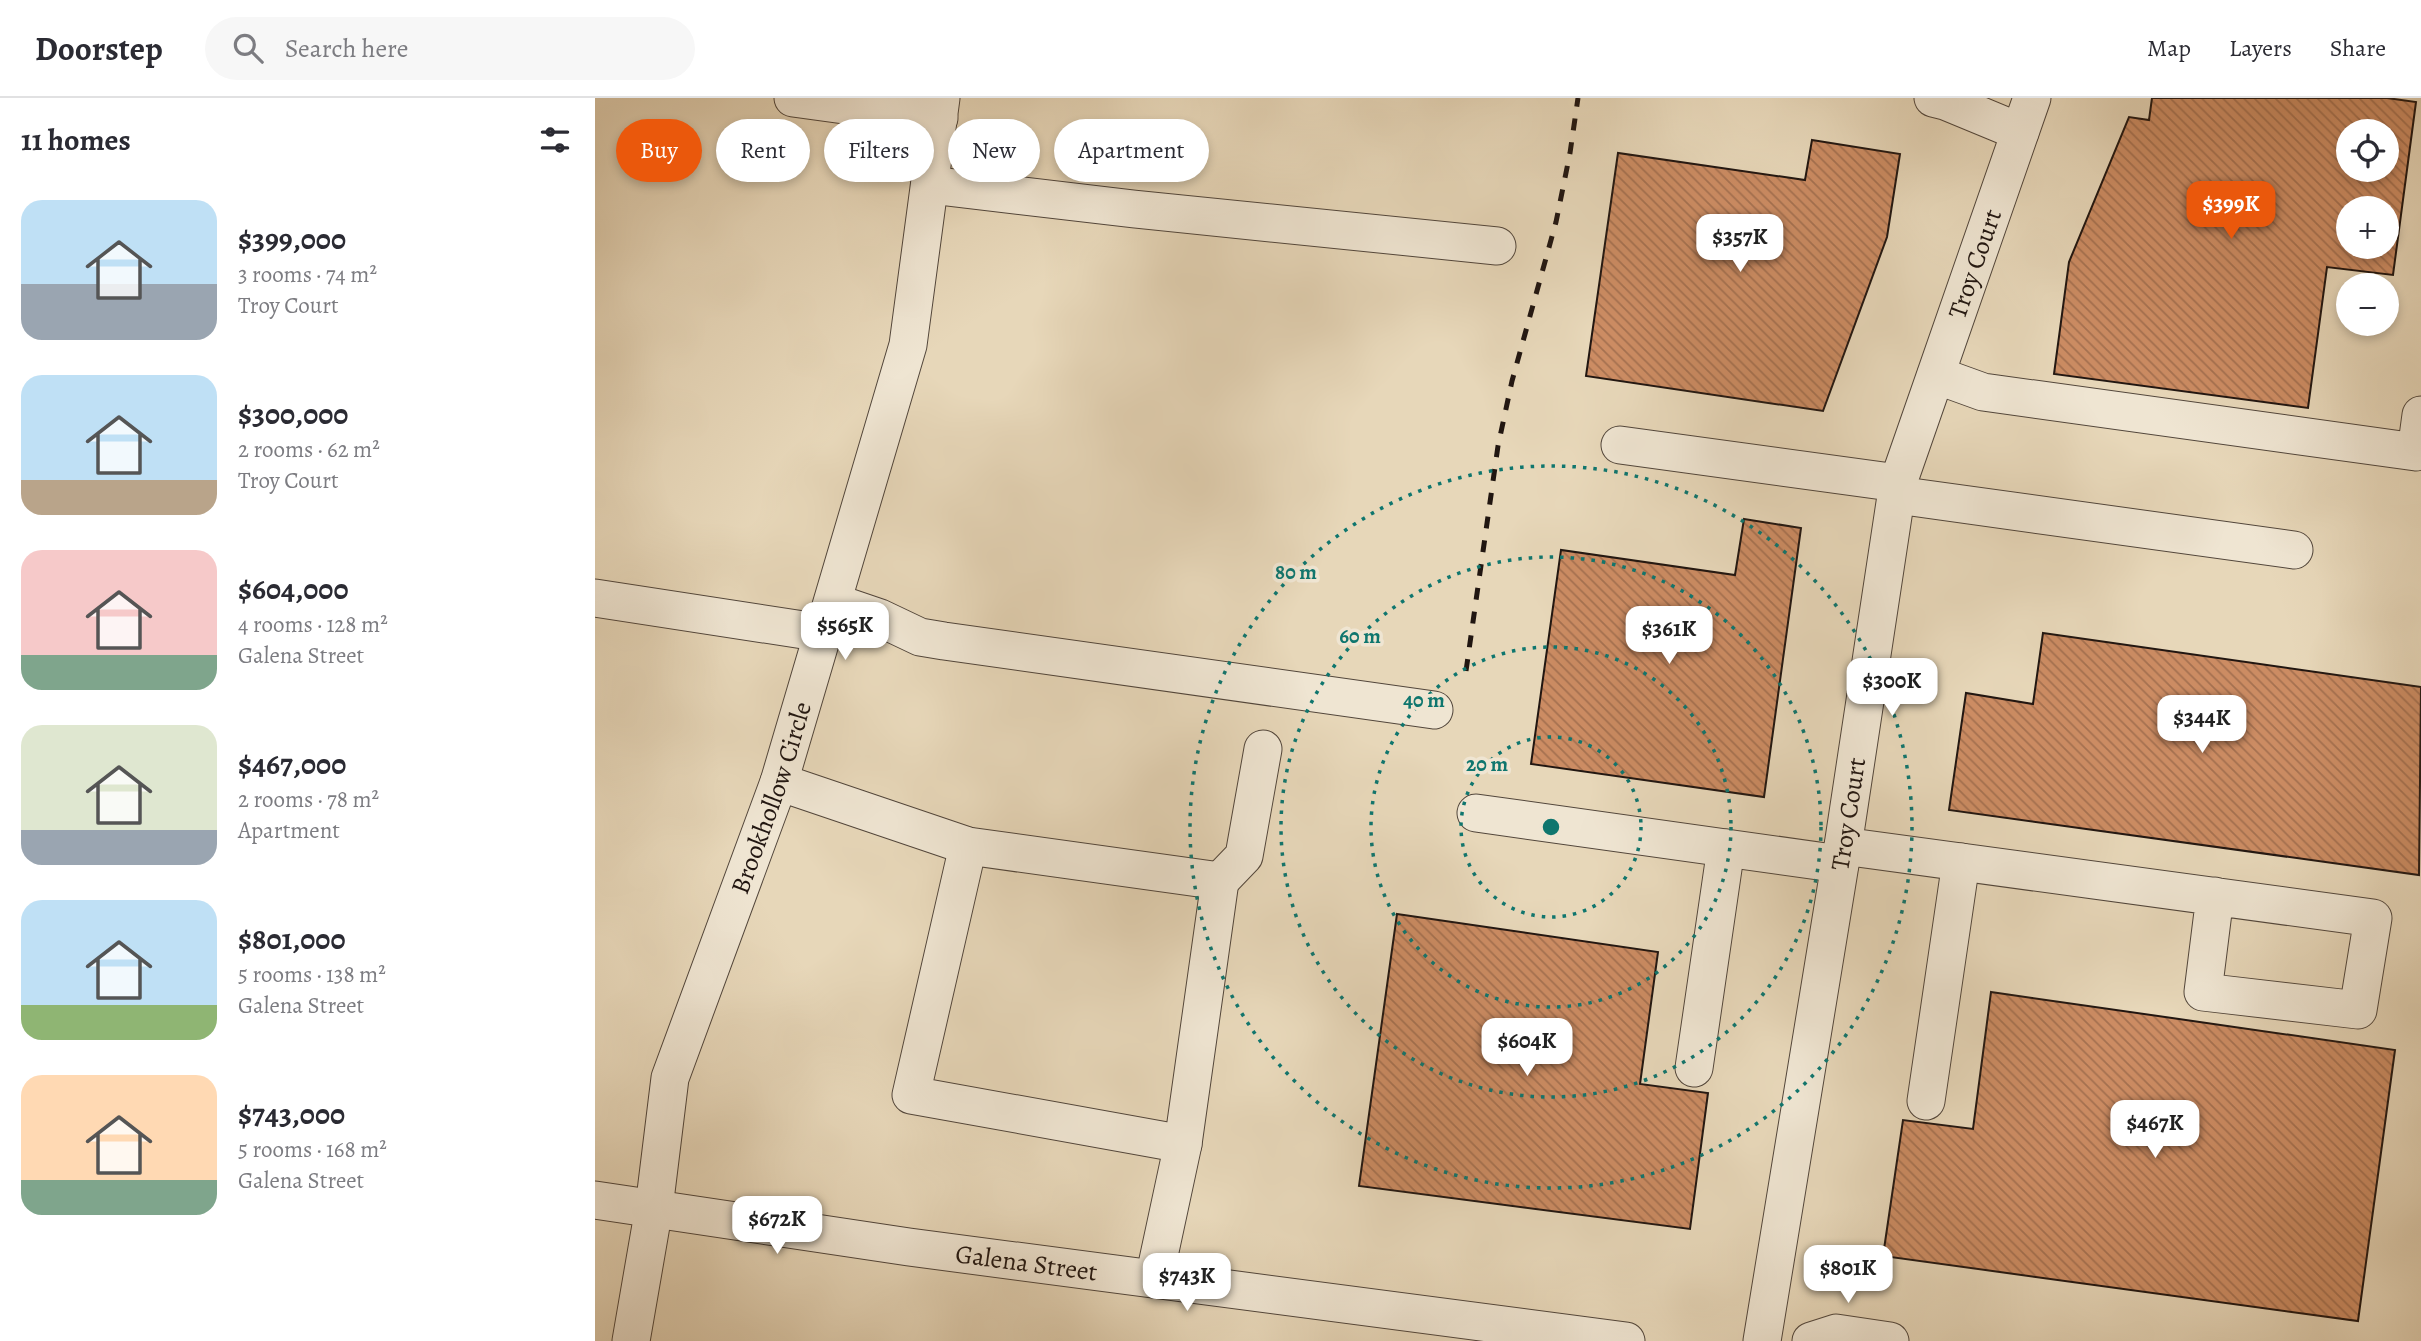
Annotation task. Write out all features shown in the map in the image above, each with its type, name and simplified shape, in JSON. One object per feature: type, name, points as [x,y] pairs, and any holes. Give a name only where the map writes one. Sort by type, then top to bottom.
[{"type":"street","points":[[793,98],[940,108]]},
{"type":"street","points":[[1933,98],[2019,132]]},
{"type":"street","name":"Troy Court","points":[[1762,1341],[1898,489],[2032,98]]},
{"type":"street","name":"Brookhollow Circle","points":[[631,1341],[654,1208],[670,1077],[779,782],[908,345],[940,108]]},
{"type":"street","points":[[930,185],[1497,246]]},
{"type":"street","points":[[1936,375],[1983,392],[2416,452],[2421,415]]},
{"type":"street","points":[[1620,444],[2294,550]]},
{"type":"street","points":[[595,598],[828,617],[880,618],[919,637],[1434,710]]},
{"type":"street","points":[[1154,1279],[1183,1144],[1220,881],[1244,856],[1263,749]]},
{"type":"street","points":[[779,782],[968,846],[1220,881]]},
{"type":"street","points":[[1476,813],[1725,848],[1961,862],[2215,896],[2373,918],[2358,1010],[2203,992],[2215,896]]},
{"type":"street","points":[[968,846],[911,1095],[1183,1144]]},
{"type":"street","points":[[1694,1068],[1725,848]]},
{"type":"street","points":[[1926,1101],[1961,862]]},
{"type":"street","name":"Galena Street","points":[[595,1200],[909,1247],[1626,1341]]},
{"type":"street","points":[[1811,1341],[1836,1333],[1891,1341]]},
{"type":"building","points":[[2152,98],[2387,98],[2416,102],[2399,230],[2399,196],[2336,196],[2336,259],[2395,259],[2393,273],[2327,267],[2308,408],[2054,374],[2069,262],[2129,117],[2149,120]]},
{"type":"building","points":[[1812,140],[1900,154],[1887,237],[1823,411],[1586,376],[1618,153],[1805,180]]},
{"type":"building","points":[[1744,519],[1801,528],[1764,797],[1531,764],[1561,550],[1735,575]]},
{"type":"building","points":[[2043,633],[2421,687],[2419,875],[1949,810],[1966,693],[2033,704]]},
{"type":"building","points":[[1397,914],[1658,952],[1640,1084],[1708,1093],[1690,1229],[1359,1186]]},
{"type":"building","points":[[1991,992],[2395,1050],[2358,1321],[1883,1256],[1903,1120],[1973,1129]]},
{"type":"railway","points":[[1466,671],[1498,446],[1512,381],[1556,222],[1578,98]]}]
